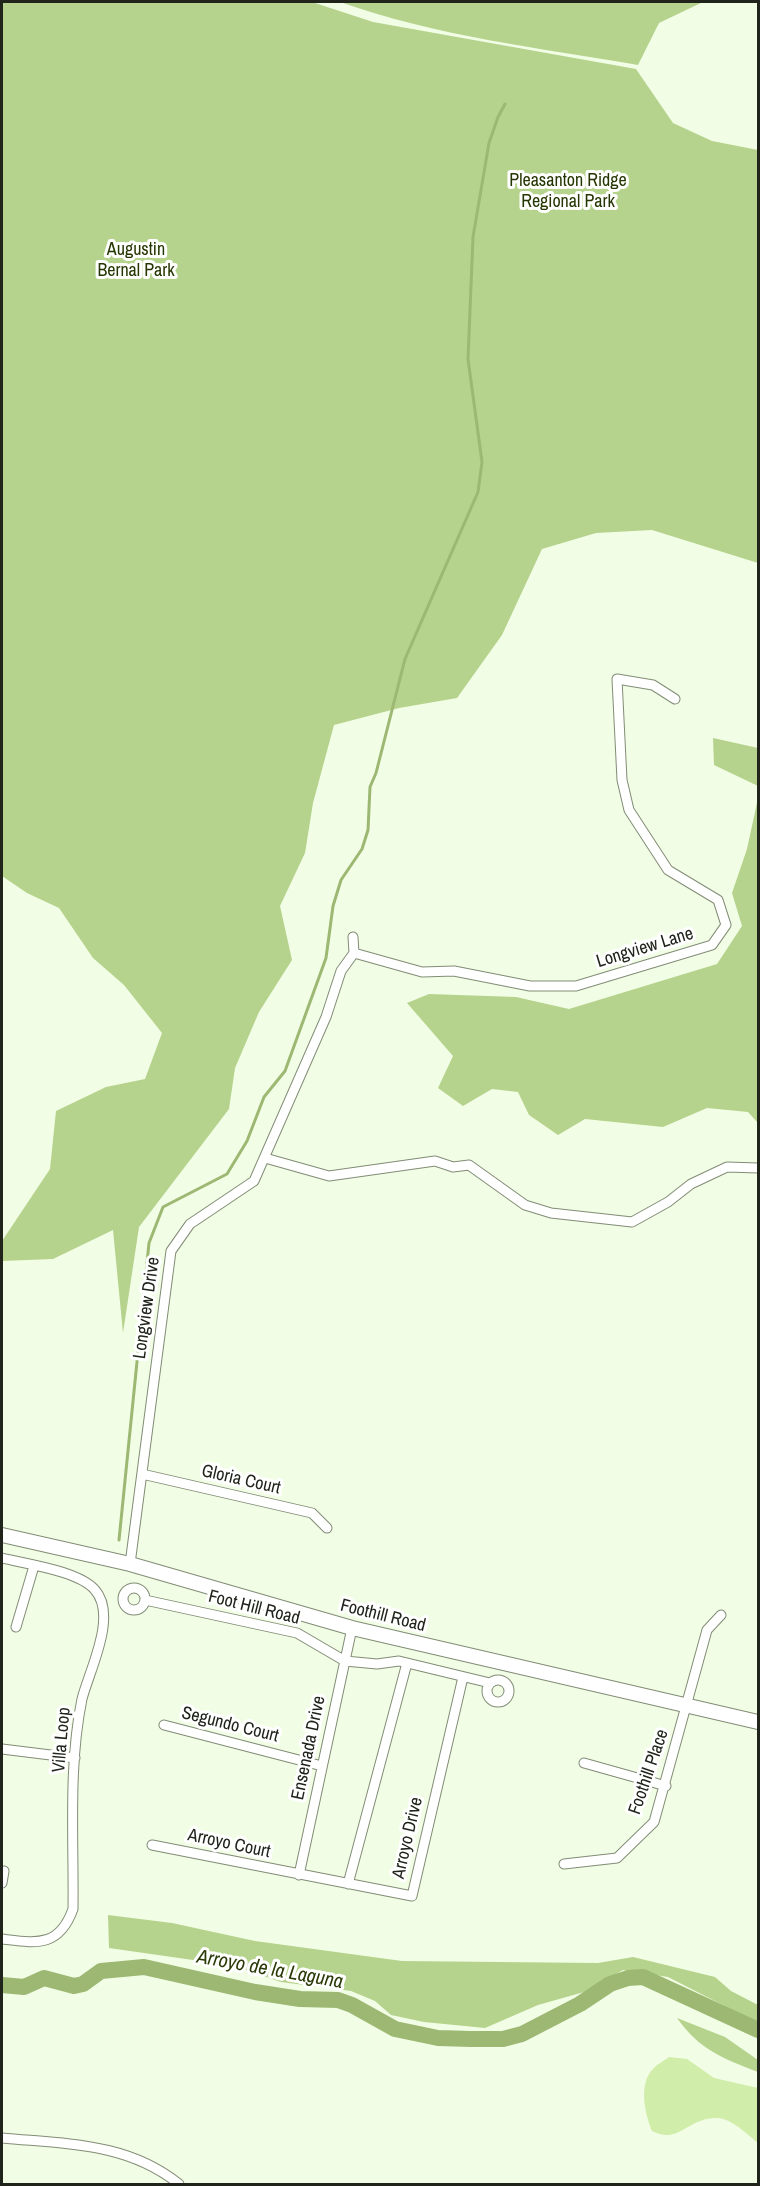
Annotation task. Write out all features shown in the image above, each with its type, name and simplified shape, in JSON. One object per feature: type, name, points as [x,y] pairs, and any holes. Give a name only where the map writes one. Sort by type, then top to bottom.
[{"type":"main road","name":"Foothill Road","points":[[2,1535],[130,1564],[352,1628],[759,1722]]},
{"type":"street","name":"Longview Lane","points":[[354,953],[422,972],[454,972],[530,986],[576,986],[712,945],[726,925],[718,900],[669,870],[629,810],[622,780],[617,680],[653,685],[675,699]]},
{"type":"street","points":[[353,937],[354,953]]},
{"type":"street","name":"Longview Drive","points":[[130,1564],[171,1251],[190,1224],[254,1181],[326,1017],[341,971],[354,953]]},
{"type":"street","points":[[265,1158],[329,1176],[435,1161],[453,1167],[469,1166],[525,1204],[551,1213],[632,1222],[668,1202],[691,1184],[727,1167],[759,1168]]},
{"type":"street","name":"Gloria Court","points":[[142,1474],[312,1513],[327,1528]]},
{"type":"street","name":"Villa Loop","points":[[2,1558],[70,1575],[86,1583],[101,1598],[103,1630],[82,1700],[75,1758],[73,1909],[68,1923],[57,1935],[40,1943],[2,1939]]},
{"type":"street","points":[[16,1627],[34,1566]]},
{"type":"street","name":"Foot Hill Road","points":[[145,1600],[297,1633],[345,1661],[407,1663],[490,1683]]},
{"type":"street","name":"Foothill Place","points":[[564,1864],[617,1858],[654,1822],[666,1786],[707,1630],[721,1615]]},
{"type":"street","name":"Ensenada Drive","points":[[299,1875],[352,1628]]},
{"type":"street","points":[[348,1884],[407,1663]]},
{"type":"street","name":"Arroyo Drive","points":[[299,1875],[412,1896],[463,1677]]},
{"type":"street","name":"Segundo Court","points":[[164,1725],[322,1766]]},
{"type":"street","points":[[2,1749],[75,1758]]},
{"type":"street","points":[[584,1763],[666,1786]]},
{"type":"street","name":"Arroyo Court","points":[[152,1845],[299,1875]]},
{"type":"street","points":[[2,1883],[4,1871]]},
{"type":"street","points":[[2,2138],[116,2150],[150,2164],[179,2184]]},
{"type":"green space","points":[[2,2],[312,2],[373,22],[636,69],[673,123],[712,141],[758,150],[758,563],[652,530],[596,533],[542,549],[502,635],[457,698],[399,708],[334,725],[313,803],[305,853],[280,906],[292,960],[259,1012],[235,1068],[229,1109],[139,1227],[123,1333],[113,1230],[53,1259],[2,1261],[2,1241],[50,1169],[56,1111],[106,1087],[145,1079],[162,1033],[124,985],[93,958],[59,908],[27,893],[2,876]]},
{"type":"green space","points":[[340,2],[703,2],[659,23],[638,65],[450,32],[376,14]]},
{"type":"green space","points":[[713,738],[758,748],[758,786],[714,765]]},
{"type":"green space","points":[[758,798],[758,1123],[748,1112],[707,1108],[663,1127],[585,1119],[558,1135],[529,1115],[518,1092],[492,1089],[463,1106],[438,1088],[453,1056],[407,1003],[429,994],[516,997],[569,1009],[717,964],[742,926],[732,893],[747,849]]},
{"type":"green space","points":[[108,1915],[172,1923],[255,1941],[402,1961],[598,1963],[633,1957],[715,1977],[731,1991],[758,2005],[758,2023],[668,1977],[623,1970],[584,1992],[538,2005],[485,2028],[424,2022],[391,2015],[375,2001],[351,1991],[281,1982],[235,1966],[109,1948]]},
{"type":"green space","points":[[677,2018],[725,2037],[758,2060],[758,2072],[713,2052],[694,2038]]},
{"type":"green space","points":[[669,2057],[687,2059],[714,2078],[758,2088],[758,2143],[734,2124],[718,2118],[707,2119],[670,2135],[652,2131],[645,2108],[644,2091],[648,2075]]},
{"type":"waterway","points":[[119,1540],[149,1243],[163,1207],[227,1174],[247,1141],[264,1097],[285,1071],[326,958],[333,906],[341,880],[362,849],[368,830],[370,787],[376,773],[405,659],[478,492],[482,462],[468,359],[473,237],[489,143],[505,104]]},
{"type":"waterway","name":"Arroyo de la Laguna","points":[[2,1985],[24,1987],[44,1978],[74,1986],[83,1984],[101,1971],[144,1967],[255,1992],[300,1999],[338,2000],[352,2005],[395,2029],[438,2038],[503,2039],[522,2034],[580,2004],[610,1984],[628,1978],[643,1977],[758,2030]]},
{"type":"park label","name":"Pleasanton Ridge Regional Park","points":[[568,192]]},
{"type":"park label","name":"Augustin Bernal Park","points":[[136,260]]}]
